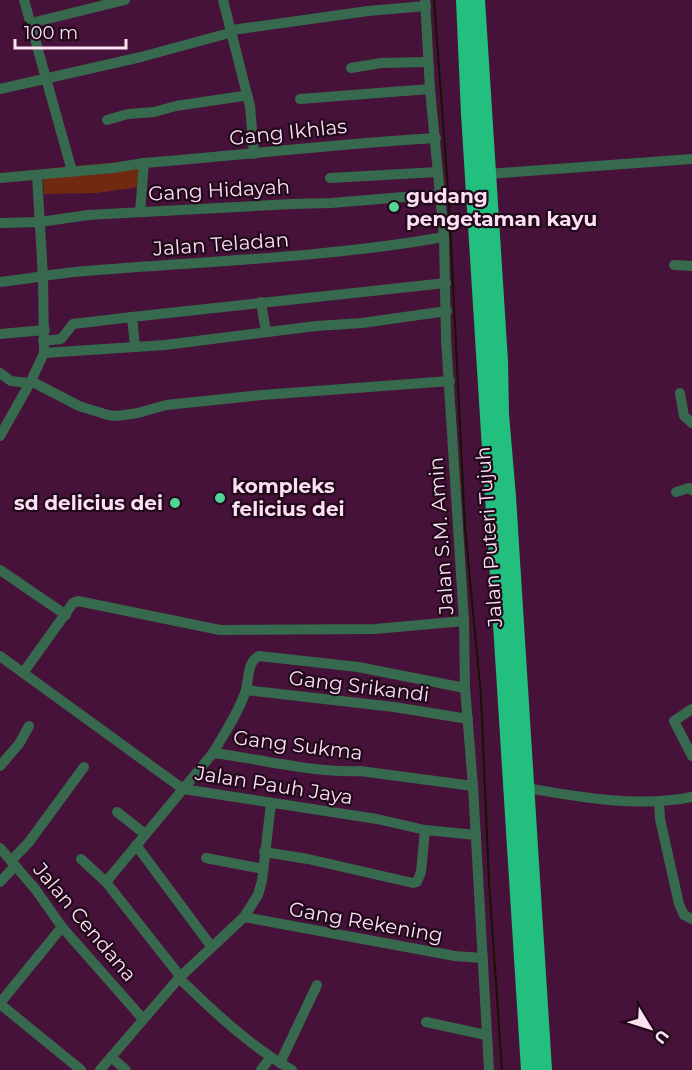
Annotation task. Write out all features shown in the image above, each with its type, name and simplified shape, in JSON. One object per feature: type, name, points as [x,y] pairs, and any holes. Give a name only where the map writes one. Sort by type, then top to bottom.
[{"type":"highway","name":"Jalan Puteri Tujuh","points":[[464,0],[471,148],[529,1070]]},
{"type":"highway","name":"Jalan Puteri Tujuh","points":[[477,0],[500,361],[501,414],[544,1070]]},
{"type":"street","points":[[24,0],[72,171]]},
{"type":"street","points":[[31,22],[125,0]]},
{"type":"street","points":[[223,0],[248,97],[254,154]]},
{"type":"street","points":[[0,89],[141,57],[232,31],[426,3]]},
{"type":"street","name":"Jalan S.M. Amin","points":[[426,3],[428,63],[444,237],[446,339],[489,1070]]},
{"type":"street","points":[[351,69],[381,63],[428,63]]},
{"type":"street","points":[[300,99],[430,89]]},
{"type":"street","points":[[106,120],[210,101],[248,97]]},
{"type":"street","name":"Gang Ikhlas","points":[[0,178],[344,144],[436,138]]},
{"type":"street","points":[[488,174],[692,159]]},
{"type":"street","points":[[140,212],[144,163]]},
{"type":"street","points":[[330,178],[438,172]]},
{"type":"street","points":[[0,436],[44,353],[44,278],[38,175]]},
{"type":"street","name":"Gang Hidayah","points":[[0,223],[40,222],[87,215],[330,204],[440,194]]},
{"type":"street","name":"Jalan Teladan","points":[[0,282],[44,278],[83,271],[275,258],[387,247],[444,237]]},
{"type":"street","points":[[674,265],[692,266]]},
{"type":"street","points":[[0,334],[44,335],[61,339],[73,324],[446,283]]},
{"type":"street","points":[[261,302],[266,332]]},
{"type":"street","points":[[44,353],[135,347],[362,323],[447,311]]},
{"type":"street","points":[[132,317],[135,347]]},
{"type":"street","points":[[0,373],[11,381],[30,382],[80,406],[117,416],[166,405],[262,395],[450,381]]},
{"type":"street","points":[[680,393],[684,416],[692,423]]},
{"type":"street","points":[[676,492],[689,488],[692,490]]},
{"type":"street","points":[[0,570],[66,615]]},
{"type":"street","points":[[24,673],[73,603],[78,601],[220,630],[375,629],[464,621]]},
{"type":"street","name":"Jalan Pauh Jaya","points":[[0,656],[183,789],[377,819],[425,830],[476,835]]},
{"type":"street","points":[[213,753],[237,712],[246,690],[251,664],[254,658],[259,656],[358,667],[465,688]]},
{"type":"street","name":"Gang Srikandi","points":[[246,690],[394,707],[468,719]]},
{"type":"street","points":[[692,709],[674,721],[692,756]]},
{"type":"street","points":[[0,766],[19,744],[29,726]]},
{"type":"street","name":"Gang Sukma","points":[[106,882],[213,753],[308,768],[344,772],[360,771],[473,786]]},
{"type":"street","points":[[0,882],[84,767]]},
{"type":"street","points":[[527,788],[586,798],[659,801],[692,797]]},
{"type":"street","points":[[659,801],[660,819],[679,904],[684,915],[692,919]]},
{"type":"street","points":[[100,1070],[179,977],[244,918],[258,895],[266,858],[264,852],[271,803]]},
{"type":"street","points":[[117,812],[145,834]]},
{"type":"street","points":[[264,852],[309,859],[413,884],[417,882],[421,872],[425,830]]},
{"type":"street","points":[[136,845],[211,946]]},
{"type":"street","name":"Jalan Cendana","points":[[0,848],[36,890],[62,927],[143,1019]]},
{"type":"street","points":[[206,858],[263,869]]},
{"type":"street","points":[[81,859],[106,882],[179,977],[224,1020],[270,1058],[292,1070]]},
{"type":"street","name":"Gang Rekening","points":[[244,918],[455,956],[482,958]]},
{"type":"street","points":[[62,927],[0,1004],[81,1070]]},
{"type":"street","points":[[280,1063],[317,985]]},
{"type":"street","points":[[426,1022],[486,1035]]},
{"type":"street","points":[[111,1058],[126,1070]]},
{"type":"street","points":[[261,1070],[270,1058]]},
{"type":"shaded area","points":[[143,160],[140,187],[96,193],[44,194],[42,171],[51,168]]},
{"type":"waterway","points":[[434,0],[449,203],[465,527],[481,696],[489,882],[502,1070]]},
{"type":"place","name":"gudang pengetaman kayu","points":[[394,207]]},
{"type":"place","name":"kompleks felicius dei","points":[[220,498]]},
{"type":"place","name":"sd delicius dei","points":[[175,503]]}]
